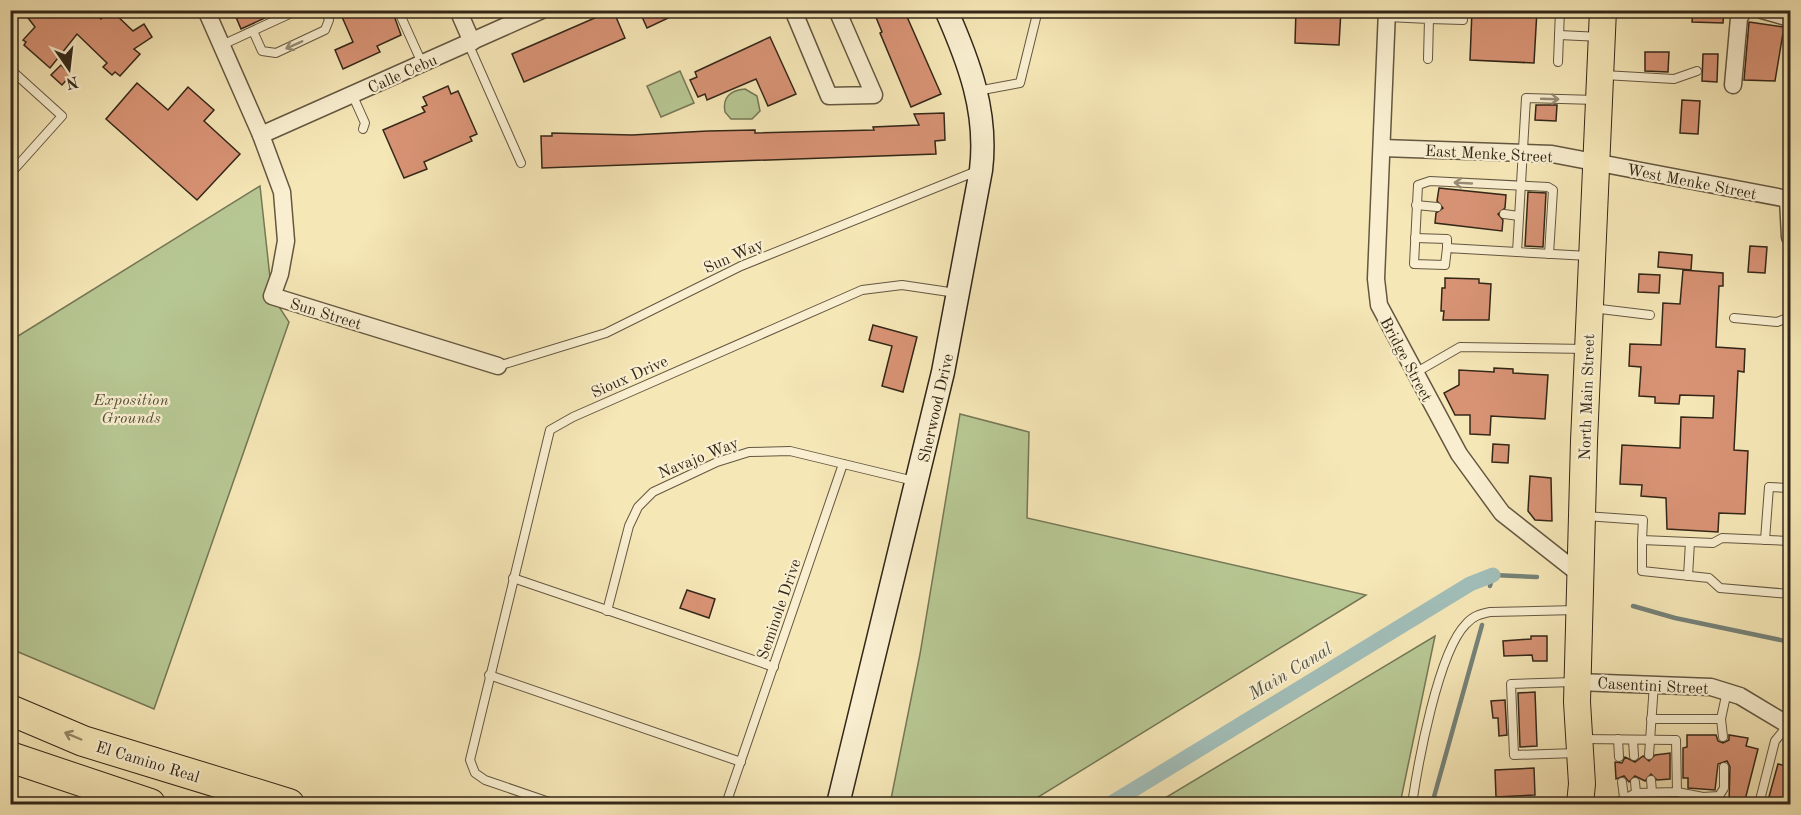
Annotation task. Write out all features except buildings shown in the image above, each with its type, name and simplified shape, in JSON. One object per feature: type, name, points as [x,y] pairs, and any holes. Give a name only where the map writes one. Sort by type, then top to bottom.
[{"type":"highway","name":"El Camino Real","points":[[10,710],[83,741],[289,804]]},
{"type":"highway","points":[[10,757],[150,804]]},
{"type":"main road","name":"Sherwood Drive","points":[[838,804],[917,482],[960,293],[981,170],[982,127],[976,91],[946,10]]},
{"type":"main road","name":"North Main Street","points":[[1584,798],[1578,746],[1578,682],[1587,348],[1603,18]]},
{"type":"street","name":"Sun Street","points":[[206,10],[279,181],[287,229],[280,274],[272,296],[498,366]]},
{"type":"street","points":[[458,10],[470,42]]},
{"type":"street","name":"Calle Cebu","points":[[261,135],[542,10]]},
{"type":"street","points":[[793,10],[829,96],[874,95],[837,10]]},
{"type":"street","points":[[1733,86],[1739,18],[1744,10]]},
{"type":"street","points":[[1762,10],[1791,18]]},
{"type":"street","name":"Bridge Street","points":[[1387,14],[1376,279],[1379,305],[1460,454],[1502,513],[1582,576]]},
{"type":"street","name":"East Menke Street","points":[[1382,148],[1552,154],[1596,163]]},
{"type":"street","name":"West Menke Street","points":[[1596,163],[1789,199]]},
{"type":"street","points":[[1789,199],[1791,237]]},
{"type":"street","name":"Casentini Street","points":[[1578,682],[1693,685],[1727,690],[1789,726]]},
{"type":"lane","points":[[222,45],[298,10]]},
{"type":"lane","points":[[253,31],[262,51],[273,54],[325,30],[329,20],[325,10]]},
{"type":"lane","points":[[398,10],[422,63]]},
{"type":"lane","points":[[976,91],[1020,83],[1038,10]]},
{"type":"lane","points":[[1558,62],[1560,10]]},
{"type":"lane","points":[[1387,14],[1463,20]]},
{"type":"lane","points":[[1559,35],[1603,18]]},
{"type":"lane","points":[[1428,58],[1429,19]]},
{"type":"lane","points":[[470,42],[521,163]]},
{"type":"lane","points":[[10,69],[62,116],[10,174]]},
{"type":"lane","points":[[1600,74],[1674,79],[1697,71]]},
{"type":"lane","points":[[352,94],[365,123],[363,129]]},
{"type":"lane","points":[[1517,252],[1522,229],[1521,186],[1526,98],[1599,100]]},
{"type":"lane","name":"Sun Way","points":[[498,366],[606,333],[741,266],[981,170]]},
{"type":"lane","points":[[1415,238],[1447,239],[1445,265],[1414,264],[1416,205],[1418,185],[1430,181],[1548,187],[1553,190],[1549,210],[1549,254]]},
{"type":"lane","points":[[1416,205],[1437,207]]},
{"type":"lane","points":[[1504,214],[1522,211]]},
{"type":"lane","points":[[1447,248],[1591,256]]},
{"type":"lane","name":"Sioux Drive","points":[[555,804],[485,780],[475,773],[470,760],[548,434],[558,424],[862,290],[902,285],[960,293]]},
{"type":"lane","points":[[1589,307],[1650,315]]},
{"type":"lane","points":[[1734,318],[1777,322],[1791,317]]},
{"type":"lane","points":[[1414,373],[1460,347],[1587,348]]},
{"type":"lane","name":"Navajo Way","points":[[608,611],[632,516],[653,492],[717,462],[750,452],[790,451],[917,482]]},
{"type":"lane","name":"Seminole Drive","points":[[726,804],[843,464]]},
{"type":"lane","points":[[1765,540],[1770,487],[1791,488]]},
{"type":"lane","points":[[1583,516],[1643,520],[1642,571],[1708,578],[1720,588],[1791,594]]},
{"type":"lane","points":[[1642,540],[1713,543],[1722,538],[1791,541]]},
{"type":"lane","points":[[1688,576],[1690,542]]},
{"type":"lane","points":[[513,578],[774,667]]},
{"type":"lane","points":[[1412,804],[1416,778],[1440,682],[1448,657],[1465,624],[1477,615],[1490,612],[1580,610]]},
{"type":"lane","points":[[489,675],[741,762]]},
{"type":"lane","points":[[1578,682],[1511,684],[1514,755],[1618,739],[1676,740],[1677,792]]},
{"type":"lane","points":[[1649,755],[1654,684]]},
{"type":"lane","points":[[1723,737],[1721,719],[1727,690]]},
{"type":"lane","points":[[1651,719],[1721,719]]},
{"type":"lane","points":[[1759,804],[1775,741],[1789,726]]},
{"type":"lane","points":[[1618,739],[1619,757]]},
{"type":"lane","points":[[1633,740],[1634,756]]},
{"type":"lane","points":[[1614,804],[1636,793],[1677,792],[1703,797],[1719,796],[1724,788],[1724,767]]},
{"type":"lane","points":[[1651,780],[1652,792]]},
{"type":"lane","points":[[1622,782],[1624,797]]},
{"type":"lane","points":[[1635,782],[1636,793]]},
{"type":"green space","points":[[680,71],[694,103],[661,117],[647,86]]},
{"type":"green space","points":[[745,89],[757,96],[760,111],[752,119],[731,119],[725,112],[726,98],[736,91]]},
{"type":"green space","name":"Exposition Grounds","points":[[260,186],[272,296],[289,322],[154,709],[11,649],[10,341]]},
{"type":"green space","points":[[960,414],[1029,432],[1027,518],[1366,595],[1027,804],[890,804],[920,654]]},
{"type":"green space","points":[[1435,636],[1400,804],[1155,804]]},
{"type":"waterway","points":[[1490,586],[1493,575],[1537,577]]},
{"type":"waterway","name":"Main Canal","points":[[1110,804],[1470,584],[1493,575]]},
{"type":"waterway","points":[[1633,606],[1675,618],[1790,642]]},
{"type":"waterway","points":[[1432,804],[1482,625]]}]
